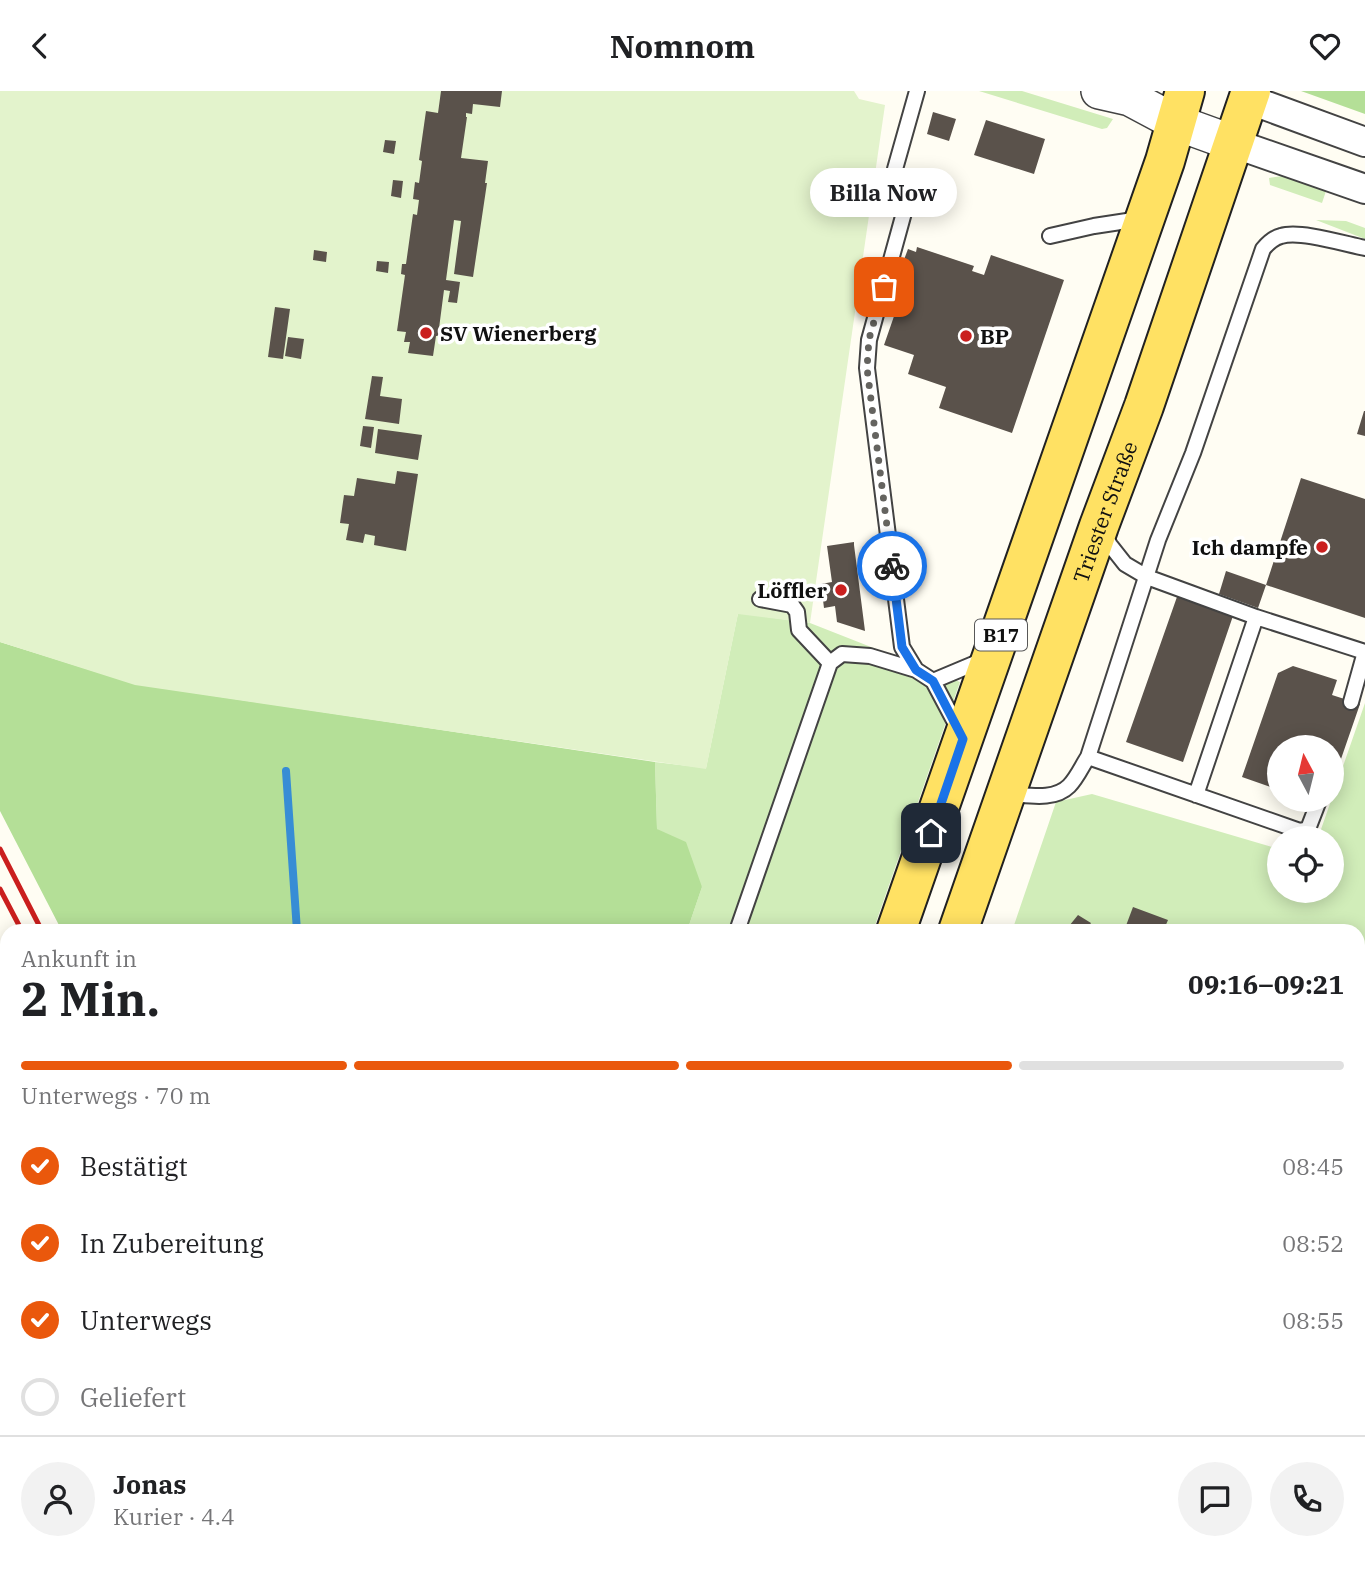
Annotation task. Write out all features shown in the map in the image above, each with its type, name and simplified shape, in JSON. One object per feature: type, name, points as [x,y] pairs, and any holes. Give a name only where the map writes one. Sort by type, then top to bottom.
[{"type":"main road","name":"Triester Straße","points":[[961,924],[1148,393],[1233,143],[1244,94]]},
{"type":"main road","name":"B17","points":[[898,924],[1165,161],[1180,107]]},
{"type":"street","points":[[1099,91],[1180,107],[1233,143],[1365,189]]},
{"type":"street","points":[[1244,94],[1365,142]]},
{"type":"lane","points":[[916,670],[902,647],[867,368],[869,339],[905,209],[895,169],[918,91]]},
{"type":"lane","points":[[1049,236],[1145,219]]},
{"type":"lane","points":[[1007,794],[1046,796],[1061,792],[1070,785],[1088,757],[1158,540],[1193,453],[1263,249],[1270,241],[1287,235],[1365,249]]},
{"type":"lane","points":[[1099,526],[1125,564],[1147,577],[1256,617],[1365,652],[1351,702]]},
{"type":"lane","points":[[760,599],[792,605],[797,612],[799,630],[830,663]]},
{"type":"lane","points":[[1196,795],[1256,617]]},
{"type":"lane","points":[[739,924],[830,663],[842,655],[870,656],[916,670],[933,681],[963,739]]},
{"type":"lane","points":[[933,681],[994,655]]},
{"type":"lane","points":[[1088,757],[1300,831],[1308,829],[1315,812]]},
{"type":"green space","name":"SV Wienerberg","points":[[0,91],[854,91],[859,99],[885,105],[810,623],[738,614],[706,769],[135,685],[0,642]]},
{"type":"green space","points":[[979,91],[1022,91],[1113,119],[1107,128],[1102,129]]},
{"type":"green space","points":[[1301,91],[1365,91],[1365,114]]},
{"type":"green space","points":[[1290,175],[1327,188],[1322,203],[1270,185],[1269,178]]},
{"type":"green space","points":[[1316,220],[1346,221],[1365,228],[1365,239]]},
{"type":"green space","points":[[738,613],[810,623],[960,682],[875,924],[689,924],[702,887],[657,829],[655,762],[706,768]]},
{"type":"green space","points":[[0,642],[135,684],[655,762],[657,829],[686,842],[702,887],[689,924],[58,924],[0,811]]},
{"type":"green space","points":[[1365,703],[1365,924],[1014,924],[1056,802],[1092,794],[1267,845],[1267,903],[1344,903],[1344,826],[1322,826],[1327,812],[1344,812],[1344,763]]},
{"type":"building","points":[[441,91],[502,91],[500,107],[473,104],[472,114],[466,113],[461,158],[488,161],[487,183],[473,277],[454,274],[461,221],[454,220],[446,280],[460,282],[457,303],[448,302],[450,291],[444,290],[433,356],[408,353],[410,342],[404,342],[406,332],[397,331],[405,275],[401,274],[402,264],[406,264],[413,214],[417,215],[419,200],[413,199],[415,182],[419,183],[422,161],[419,160],[426,111],[438,113]]},
{"type":"building","points":[[933,112],[956,119],[949,141],[927,134]]},
{"type":"building","points":[[986,120],[1045,139],[1034,174],[974,155]]},
{"type":"building","points":[[385,140],[396,141],[394,154],[383,152]]},
{"type":"building","points":[[393,180],[403,181],[401,198],[391,196]]},
{"type":"building","name":"BP","points":[[917,247],[974,266],[972,271],[984,275],[991,255],[1064,280],[1012,433],[939,408],[946,387],[908,374],[914,355],[884,345],[908,276],[899,273],[908,249],[916,252]]},
{"type":"building","points":[[314,250],[327,252],[326,262],[313,260]]},
{"type":"building","points":[[377,261],[389,262],[388,273],[376,271]]},
{"type":"building","points":[[275,307],[290,309],[283,359],[268,357]]},
{"type":"building","points":[[288,337],[304,339],[301,359],[285,356]]},
{"type":"building","points":[[372,376],[383,377],[380,396],[402,399],[399,424],[365,419]]},
{"type":"building","points":[[1365,411],[1365,436],[1357,434]]},
{"type":"building","points":[[363,426],[374,427],[371,448],[360,446]]},
{"type":"building","points":[[378,429],[422,435],[418,460],[375,453]]},
{"type":"building","points":[[397,471],[418,474],[406,551],[374,545],[375,536],[365,534],[363,543],[346,540],[349,524],[340,523],[344,495],[354,496],[357,478],[395,484]]},
{"type":"building","name":"Ich dampfe","points":[[1301,478],[1365,499],[1365,618],[1266,585]]},
{"type":"building","name":"Löffler","points":[[854,542],[865,631],[837,622],[835,606],[824,608],[821,584],[832,582],[827,546]]},
{"type":"building","points":[[1226,571],[1266,585],[1258,608],[1219,594]]},
{"type":"building","points":[[1178,594],[1234,613],[1183,762],[1126,742]]},
{"type":"building","points":[[1293,666],[1337,680],[1332,695],[1360,704],[1344,750],[1344,735],[1267,735],[1267,786],[1242,777],[1278,673]]},
{"type":"building","points":[[1133,907],[1168,920],[1166,924],[1127,924]]},
{"type":"building","points":[[1078,915],[1091,923],[1090,924],[1071,924]]},
{"type":"waterway","points":[[286,771],[297,924]]},
{"type":"railway","points":[[0,849],[38,924]]},
{"type":"railway","points":[[0,889],[18,924]]},
{"type":"way so far","points":[[884,287],[869,339],[867,368],[892,566]]},
{"type":"place","name":"Billa Now","points":[[884,287]]},
{"type":"place","name":"SV Wienerberg","points":[[426,333]]},
{"type":"place","name":"BP","points":[[966,336]]},
{"type":"place","name":"Ich dampfe","points":[[1322,547]]},
{"type":"place","name":"Löffler","points":[[841,590]]},
{"type":"route","points":[[892,566],[902,647],[916,670],[933,681],[963,739],[931,833]]}]
